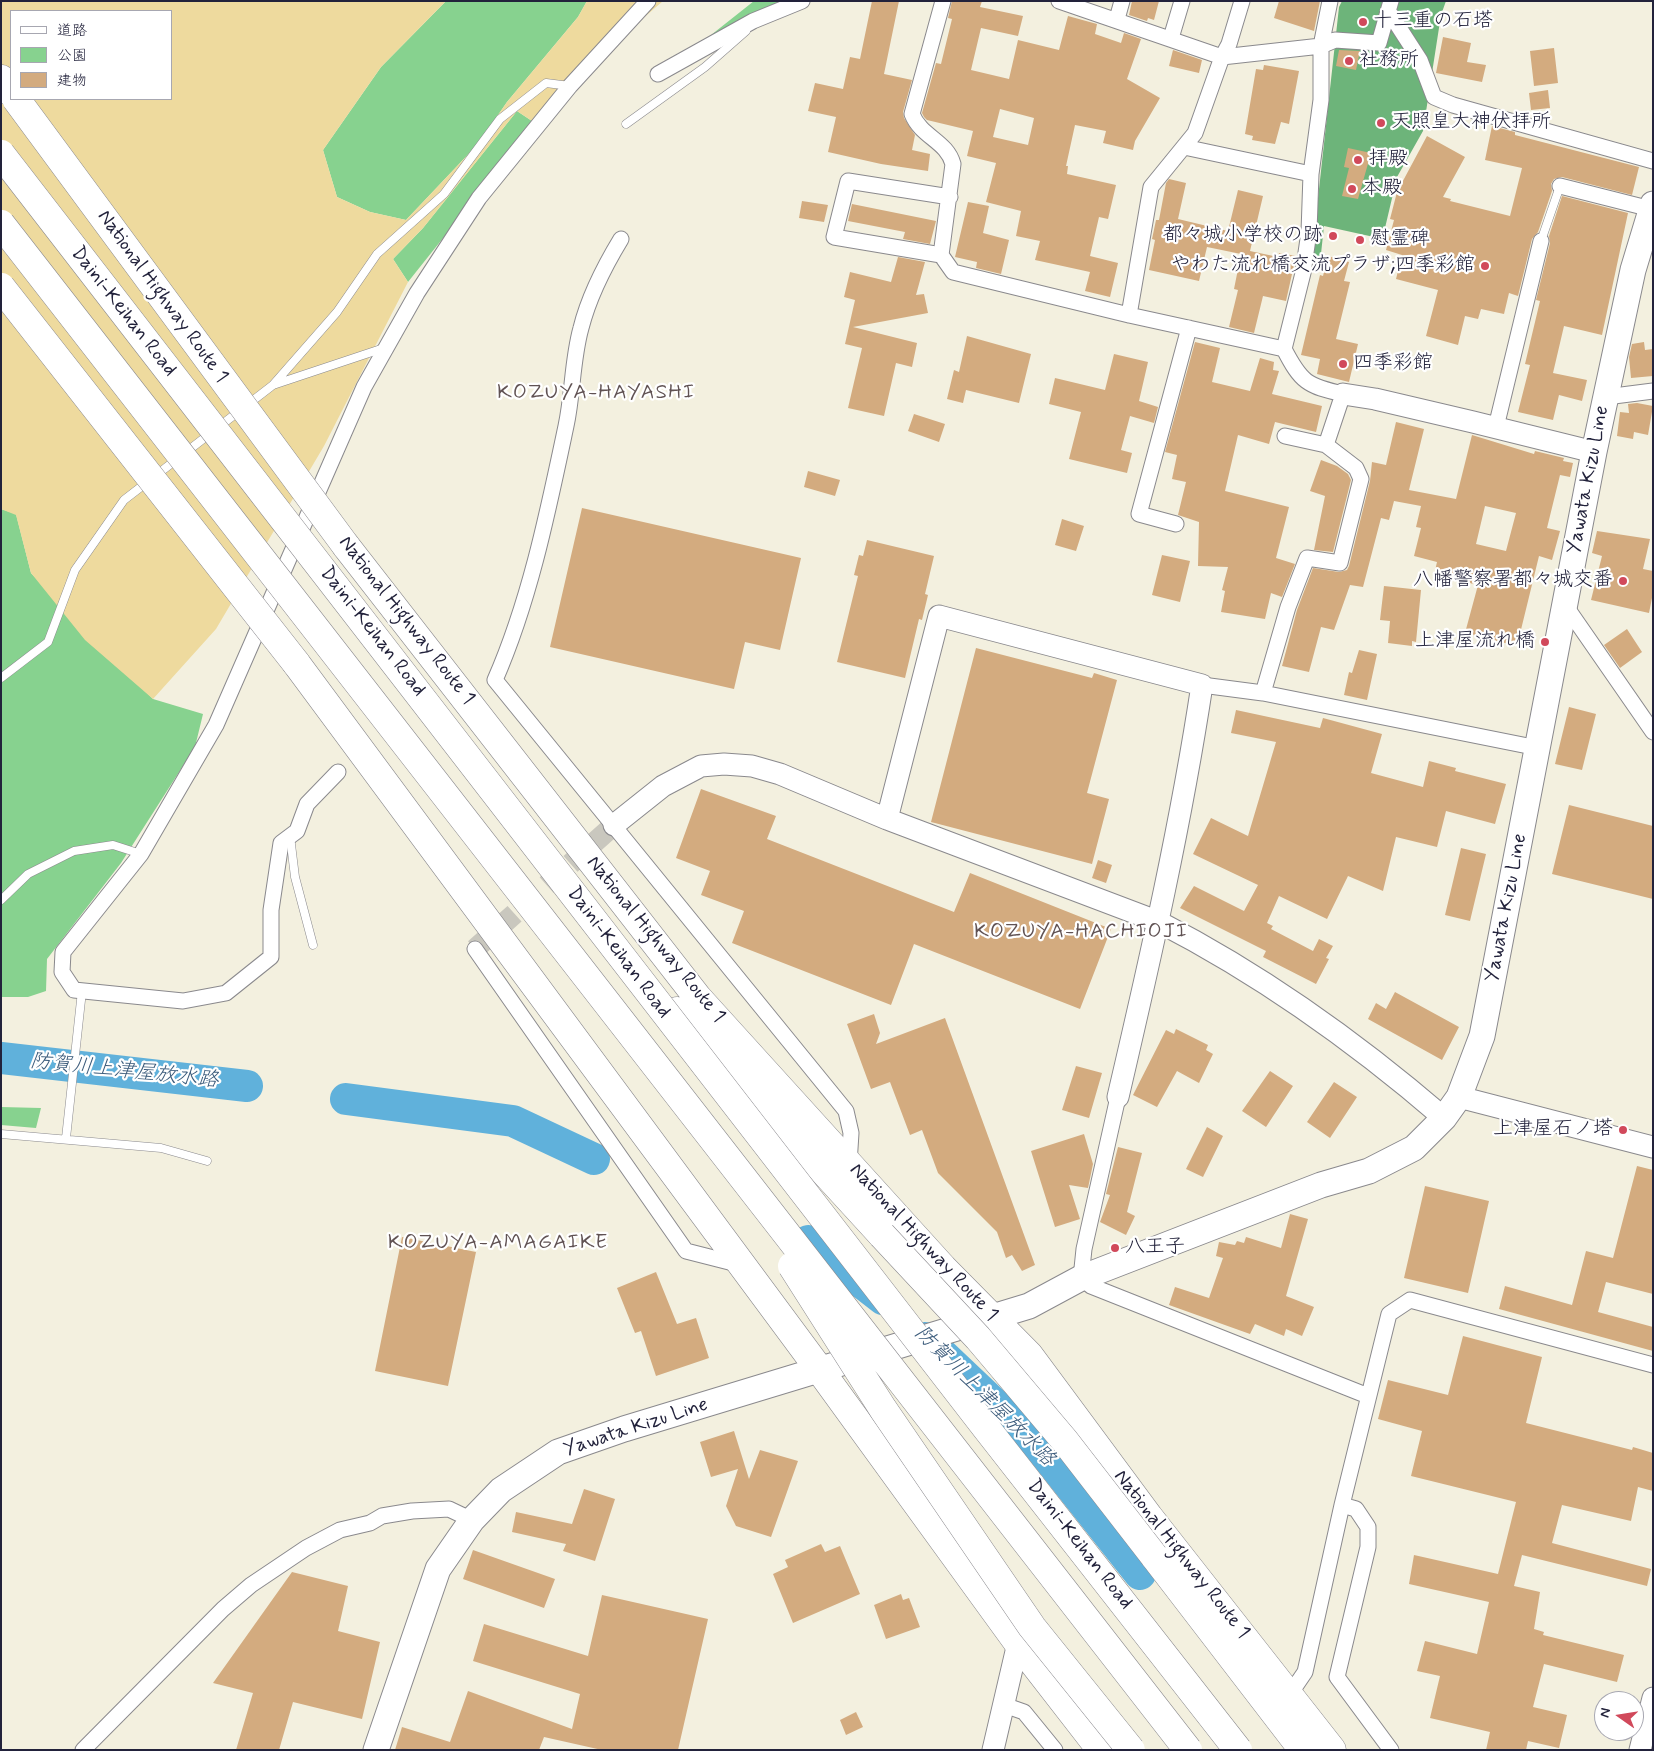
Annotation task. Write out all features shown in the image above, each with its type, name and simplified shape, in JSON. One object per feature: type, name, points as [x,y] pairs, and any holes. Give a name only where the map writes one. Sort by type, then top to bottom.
[{"type":"highway","points":[[1,79],[10,91]]},
{"type":"highway","name":"National Highway Route 1","points":[[17,100],[346,546],[698,998],[943,1268],[983,1321],[1029,1355],[1149,1517],[1290,1694],[1332,1750]]},
{"type":"highway","name":"Daini-Keihan Road","points":[[1,154],[597,923],[667,1018],[1238,1750]]},
{"type":"highway","name":"Daini-Keihan Road","points":[[1,224],[1188,1750]]},
{"type":"highway","points":[[1,287],[296,663],[819,1369],[1018,1642],[1101,1750]]},
{"type":"highway","points":[[543,919],[597,1001],[751,1206],[821,1309],[883,1409],[1032,1627],[1131,1750]]},
{"type":"highway","points":[[597,923],[978,1338],[1065,1441],[1302,1750]]},
{"type":"main road","name":"Yawata Kizu Line","points":[[376,1750],[438,1569],[472,1520],[501,1490],[558,1452],[624,1429],[1029,1306],[1081,1278],[1321,1185],[1369,1171],[1414,1148],[1444,1118],[1459,1097],[1482,1036],[1594,452],[1633,270],[1652,207]]},
{"type":"street","points":[[338,772],[308,804],[297,831],[281,843],[271,910],[270,957],[226,993],[182,1001],[74,990],[62,972],[63,952],[141,854],[216,725],[364,387],[417,293],[479,198],[570,86],[648,1]]},
{"type":"street","points":[[658,74],[761,18],[802,1]]},
{"type":"street","points":[[943,1],[912,114],[916,126],[950,154],[953,164],[941,255],[953,272],[1129,315],[1284,349]]},
{"type":"street","points":[[1059,1],[1117,19],[1222,57],[1321,46],[1335,40],[1379,43],[1390,7]]},
{"type":"street","points":[[1117,19],[1122,1]]},
{"type":"street","points":[[1171,38],[1182,1]]},
{"type":"street","points":[[1129,315],[1151,187],[1195,133],[1199,125],[1222,57],[1229,44],[1242,1]]},
{"type":"street","points":[[1330,1],[1321,46],[1321,100],[1312,174],[1309,232],[1303,273],[1284,349],[1296,372],[1315,388],[1375,399],[1594,452]]},
{"type":"street","points":[[1390,7],[1420,60],[1434,96],[1453,105],[1653,161]]},
{"type":"street","points":[[1184,147],[1312,174]]},
{"type":"street","points":[[941,255],[834,237],[848,180],[950,197]]},
{"type":"street","points":[[1560,186],[1652,207]]},
{"type":"street","points":[[621,239],[600,274],[580,329],[566,424],[529,587],[508,650],[495,680],[846,1111],[851,1133],[849,1164]]},
{"type":"street","points":[[1496,427],[1542,241]]},
{"type":"street","points":[[1176,524],[1139,514],[1189,328]]},
{"type":"street","points":[[1606,397],[1653,391]]},
{"type":"street","points":[[1326,445],[1343,394]]},
{"type":"street","points":[[1263,693],[1288,607],[1307,558],[1340,563],[1361,479],[1356,468],[1326,445],[1285,436]]},
{"type":"street","points":[[1565,605],[1653,732]]},
{"type":"street","points":[[886,819],[939,616],[1202,685],[1263,693],[1538,748]]},
{"type":"street","points":[[1202,685],[1191,755],[1159,922],[1084,1249],[1081,1278],[1091,1286],[1368,1396]]},
{"type":"street","points":[[614,825],[663,786],[680,775],[701,766],[724,764],[752,766],[780,774],[886,819],[1159,922],[1193,939],[1307,1011],[1391,1072],[1444,1118]]},
{"type":"street","points":[[475,948],[686,1251],[742,1265]]},
{"type":"street","points":[[1459,1097],[1653,1147]]},
{"type":"street","points":[[1290,1694],[1305,1672],[1342,1505],[1389,1314],[1410,1300],[1653,1365]]},
{"type":"street","points":[[1342,1505],[1356,1509],[1368,1527],[1368,1547],[1337,1676],[1391,1750]]},
{"type":"street","points":[[83,1750],[223,1609],[251,1585],[306,1548],[340,1530],[370,1522],[382,1516],[412,1511],[449,1509],[472,1520]]},
{"type":"street","points":[[993,1750],[1018,1642]]},
{"type":"street","points":[[1640,1750],[1653,1698]]},
{"type":"street","points":[[1004,1704],[1024,1712],[1055,1750]]},
{"type":"lane","points":[[626,124],[705,67],[761,18],[776,1]]},
{"type":"lane","points":[[1,678],[48,642],[75,570],[124,500],[273,385],[337,312],[377,254],[444,194],[500,119],[546,83],[570,86]]},
{"type":"lane","points":[[1542,241],[1560,186]]},
{"type":"lane","points":[[273,385],[386,348]]},
{"type":"lane","points":[[290,836],[295,877],[314,945]]},
{"type":"lane","points":[[1,900],[28,874],[74,851],[113,845],[141,854]]},
{"type":"lane","points":[[66,1138],[82,991]]},
{"type":"lane","points":[[1,1134],[66,1138],[161,1148],[207,1161]]},
{"type":"green space","points":[[446,1],[587,1],[578,17],[507,102],[478,144],[406,220],[370,212],[337,197],[323,150],[381,67]]},
{"type":"green space","points":[[754,1],[791,1],[706,39]]},
{"type":"green space","points":[[1342,1],[1446,1],[1441,15],[1423,131],[1397,177],[1385,228],[1374,237],[1324,226],[1320,263],[1311,262],[1339,7]]},
{"type":"green space","points":[[517,111],[532,121],[408,282],[393,259],[423,228]]},
{"type":"green space","points":[[1,509],[16,514],[31,573],[153,699],[203,714],[195,747],[121,863],[47,959],[46,991],[28,997],[1,997]]},
{"type":"green space","points":[[1,1107],[41,1108],[36,1128],[1,1125]]},
{"type":"sand","points":[[1,1],[446,1],[381,67],[323,150],[337,197],[370,212],[406,220],[478,144],[507,102],[578,17],[587,1],[663,1],[611,46],[532,121],[517,111],[423,228],[393,259],[408,282],[324,446],[216,629],[153,699],[85,640],[31,573],[16,515],[1,509]]},
{"type":"building","points":[[872,1],[899,1],[884,74],[912,80],[903,112],[904,118],[915,135],[912,150],[930,154],[928,171],[881,164],[828,152],[836,117],[808,111],[815,83],[843,89],[850,57],[860,59]]},
{"type":"building","points":[[952,1],[982,1],[980,7],[1023,16],[1018,36],[981,28],[971,70],[1009,79],[1018,40],[1059,50],[1068,16],[1097,24],[1095,34],[1121,43],[1124,33],[1141,39],[1127,79],[1160,98],[1135,141],[1133,150],[1103,143],[1106,131],[1075,125],[1066,166],[1068,166],[1067,174],[1116,185],[1108,219],[1099,217],[1090,256],[1118,263],[1110,297],[1085,291],[1090,272],[1035,260],[1040,241],[1016,236],[1021,211],[986,202],[996,163],[967,156],[973,131],[927,120],[924,117],[922,113],[936,63],[941,64],[952,19],[948,18]],"holes":[[[1000,109],[1034,118],[1028,145],[993,137]]]},
{"type":"building","points":[[1132,1],[1159,1],[1154,20],[1148,18],[1147,21],[1129,15]]},
{"type":"building","points":[[1279,1],[1320,1],[1314,31],[1274,18]]},
{"type":"building","points":[[1443,37],[1471,43],[1467,62],[1486,65],[1482,82],[1436,73]]},
{"type":"building","points":[[1554,48],[1558,83],[1534,86],[1530,51]]},
{"type":"building","points":[[1173,50],[1202,60],[1199,73],[1169,66]]},
{"type":"building","name":"社務所","points":[[1339,50],[1360,51],[1356,70],[1336,66]]},
{"type":"building","points":[[1264,65],[1299,71],[1289,124],[1281,122],[1275,144],[1252,140],[1253,136],[1245,134],[1256,69],[1263,70]]},
{"type":"building","points":[[1548,90],[1550,108],[1531,110],[1529,93]]},
{"type":"building","points":[[1492,126],[1515,132],[1515,135],[1639,167],[1632,195],[1562,177],[1554,179],[1551,184],[1552,191],[1538,232],[1532,239],[1518,296],[1509,293],[1504,314],[1481,309],[1478,319],[1465,316],[1458,345],[1426,336],[1438,290],[1396,279],[1402,255],[1386,250],[1394,220],[1390,219],[1397,192],[1427,136],[1465,157],[1443,197],[1451,199],[1450,201],[1510,216],[1522,168],[1485,160]]},
{"type":"building","points":[[1348,148],[1371,153],[1358,199],[1342,196],[1349,168],[1344,167]]},
{"type":"building","points":[[1169,179],[1186,183],[1178,219],[1228,231],[1238,190],[1263,196],[1250,251],[1278,257],[1279,253],[1296,256],[1286,301],[1263,296],[1254,333],[1229,327],[1238,290],[1234,289],[1241,254],[1207,247],[1199,281],[1149,270],[1155,240],[1152,239],[1156,220],[1159,220],[1166,183]]},
{"type":"building","points":[[1562,196],[1628,213],[1602,335],[1564,326],[1553,373],[1587,380],[1582,401],[1559,395],[1553,420],[1518,412],[1530,365],[1525,364],[1540,301],[1536,300],[1550,243],[1549,236]]},
{"type":"building","points":[[802,201],[828,205],[824,222],[799,218]]},
{"type":"building","points":[[968,202],[989,206],[983,233],[1009,240],[1001,274],[976,268],[977,262],[955,257]]},
{"type":"building","points":[[852,204],[936,221],[930,244],[903,239],[905,232],[848,221]]},
{"type":"building","points":[[1328,256],[1349,262],[1344,281],[1350,282],[1336,339],[1358,344],[1349,382],[1317,374],[1320,359],[1301,355],[1320,275],[1323,276]]},
{"type":"building","points":[[898,257],[925,262],[916,295],[924,294],[928,313],[853,327],[917,343],[912,367],[896,363],[884,416],[848,408],[862,348],[845,344],[855,300],[844,297],[850,272],[891,282]]},
{"type":"building","points":[[967,336],[1031,354],[1019,403],[966,390],[963,403],[947,399],[954,370],[959,372]]},
{"type":"building","points":[[1195,342],[1220,348],[1212,382],[1250,391],[1260,358],[1274,362],[1273,370],[1279,371],[1272,394],[1322,406],[1316,432],[1275,422],[1269,444],[1238,435],[1225,491],[1289,507],[1276,558],[1295,564],[1282,597],[1271,593],[1265,619],[1221,612],[1225,591],[1222,590],[1228,567],[1198,566],[1199,522],[1178,515],[1186,482],[1172,479],[1177,455],[1165,452]]},
{"type":"building","points":[[1644,342],[1645,350],[1653,349],[1653,376],[1631,378],[1629,357],[1632,344]]},
{"type":"building","points":[[1114,354],[1148,362],[1139,401],[1158,407],[1154,423],[1130,416],[1121,450],[1132,453],[1127,473],[1069,459],[1081,412],[1049,404],[1055,378],[1105,390]]},
{"type":"building","points":[[1637,403],[1653,406],[1648,435],[1634,432],[1633,439],[1617,436],[1620,412],[1629,413],[1628,404]]},
{"type":"building","points":[[914,414],[945,424],[939,442],[908,431]]},
{"type":"building","points":[[1396,422],[1424,429],[1409,490],[1456,499],[1472,435],[1534,454],[1535,451],[1564,458],[1563,461],[1573,463],[1570,477],[1560,475],[1547,528],[1560,531],[1552,560],[1539,556],[1517,646],[1465,633],[1478,585],[1434,575],[1437,562],[1414,556],[1421,528],[1416,527],[1421,506],[1394,501],[1389,520],[1381,518],[1363,587],[1350,585],[1334,630],[1321,627],[1309,672],[1282,666],[1297,610],[1313,568],[1339,572],[1347,570],[1370,481],[1372,462],[1386,465]],"holes":[[[1485,506],[1516,513],[1506,551],[1476,544]]]},
{"type":"building","points":[[1321,460],[1337,466],[1348,474],[1351,480],[1333,552],[1314,550],[1325,496],[1310,491]]},
{"type":"building","points":[[808,471],[840,480],[835,496],[804,487]]},
{"type":"building","points":[[582,508],[801,558],[780,650],[745,642],[734,689],[550,647]]},
{"type":"building","points":[[1062,519],[1084,526],[1076,551],[1055,545]]},
{"type":"building","points":[[1597,531],[1650,539],[1643,569],[1653,571],[1653,593],[1649,613],[1591,600],[1602,556],[1592,553]]},
{"type":"building","points":[[867,540],[934,556],[925,594],[928,595],[922,620],[919,619],[905,678],[837,662],[858,576],[854,575],[859,555],[863,556]]},
{"type":"building","points":[[1162,555],[1190,561],[1180,602],[1152,595]]},
{"type":"building","points":[[1384,586],[1421,590],[1416,642],[1412,641],[1412,646],[1388,643],[1390,621],[1380,620]]},
{"type":"building","points":[[1627,629],[1642,652],[1620,668],[1604,645]]},
{"type":"building","points":[[976,648],[1092,678],[1094,673],[1117,680],[1087,793],[1109,799],[1092,864],[931,822]]},
{"type":"building","points":[[1359,650],[1377,654],[1367,700],[1344,695],[1349,672],[1352,673]]},
{"type":"building","points":[[1569,707],[1596,714],[1582,770],[1555,764]]},
{"type":"building","points":[[1236,710],[1320,728],[1323,718],[1382,734],[1371,773],[1423,787],[1429,761],[1456,768],[1455,771],[1506,784],[1495,824],[1446,811],[1437,847],[1396,837],[1383,891],[1348,876],[1327,919],[1279,896],[1267,923],[1273,926],[1271,929],[1313,951],[1319,939],[1333,946],[1326,958],[1329,959],[1316,984],[1263,957],[1266,951],[1180,908],[1194,886],[1244,911],[1258,885],[1193,854],[1211,818],[1248,836],[1276,742],[1231,733]]},
{"type":"building","points":[[701,789],[776,816],[767,839],[954,912],[970,873],[1111,929],[1080,1009],[914,944],[891,1005],[732,943],[744,911],[701,895],[710,871],[676,858]]},
{"type":"building","points":[[1569,805],[1653,826],[1653,899],[1552,874]]},
{"type":"building","points":[[1461,848],[1486,854],[1470,921],[1445,915]]},
{"type":"building","points":[[1098,860],[1112,865],[1106,883],[1092,878]]},
{"type":"building","points":[[1395,992],[1459,1027],[1442,1060],[1368,1019],[1376,1003],[1386,1009]]},
{"type":"building","points":[[874,1014],[880,1033],[876,1044],[945,1018],[1035,1265],[1022,1271],[1012,1255],[1006,1258],[997,1232],[938,1173],[922,1130],[910,1135],[890,1082],[871,1089],[847,1024]]},
{"type":"building","points":[[1176,1029],[1208,1045],[1206,1050],[1213,1054],[1199,1083],[1177,1071],[1157,1107],[1133,1095],[1166,1030],[1174,1034]]},
{"type":"building","points":[[1076,1066],[1102,1073],[1089,1118],[1062,1110]]},
{"type":"building","points":[[1270,1071],[1293,1086],[1266,1127],[1242,1111]]},
{"type":"building","points":[[1334,1082],[1357,1097],[1330,1138],[1307,1122]]},
{"type":"building","points":[[1207,1127],[1223,1136],[1203,1177],[1186,1169]]},
{"type":"building","points":[[1084,1134],[1093,1164],[1088,1188],[1069,1185],[1080,1219],[1055,1227],[1031,1151]]},
{"type":"building","points":[[1118,1147],[1142,1153],[1127,1212],[1135,1216],[1126,1235],[1100,1222],[1110,1195],[1106,1194]]},
{"type":"building","points":[[1637,1166],[1653,1170],[1653,1294],[1606,1282],[1598,1312],[1653,1327],[1653,1351],[1499,1309],[1505,1286],[1572,1305],[1586,1251],[1613,1258]]},
{"type":"building","points":[[1425,1186],[1489,1201],[1468,1293],[1404,1278]]},
{"type":"building","points":[[1290,1214],[1308,1219],[1286,1296],[1314,1307],[1302,1336],[1286,1329],[1284,1336],[1255,1324],[1250,1334],[1169,1305],[1175,1287],[1209,1298],[1223,1258],[1216,1256],[1219,1242],[1235,1245],[1237,1241],[1244,1243],[1246,1237],[1281,1248]]},
{"type":"building","points":[[402,1237],[476,1252],[448,1386],[375,1371]]},
{"type":"building","points":[[656,1272],[677,1324],[696,1318],[709,1358],[656,1376],[641,1331],[635,1333],[617,1288]]},
{"type":"building","points":[[1463,1336],[1542,1357],[1526,1423],[1632,1450],[1633,1447],[1653,1453],[1653,1491],[1638,1487],[1631,1521],[1562,1505],[1552,1543],[1651,1569],[1647,1586],[1522,1555],[1514,1586],[1540,1592],[1534,1629],[1544,1632],[1543,1635],[1624,1655],[1617,1682],[1544,1664],[1533,1707],[1567,1715],[1559,1748],[1528,1741],[1526,1750],[1486,1750],[1490,1732],[1430,1718],[1440,1676],[1417,1671],[1425,1641],[1477,1654],[1489,1602],[1409,1584],[1414,1555],[1498,1574],[1516,1502],[1411,1476],[1422,1431],[1378,1419],[1388,1380],[1448,1395]]},
{"type":"building","points":[[734,1431],[749,1479],[760,1450],[798,1461],[771,1537],[736,1526],[726,1506],[738,1469],[711,1477],[700,1442]]},
{"type":"building","points":[[584,1489],[615,1499],[595,1561],[563,1551],[566,1544],[512,1532],[516,1512],[572,1524]]},
{"type":"building","points":[[821,1544],[825,1552],[840,1546],[860,1594],[793,1623],[773,1574],[788,1567],[785,1560]]},
{"type":"building","points":[[473,1550],[555,1579],[544,1608],[463,1579]]},
{"type":"building","points":[[292,1572],[348,1586],[338,1631],[380,1642],[362,1719],[293,1702],[279,1750],[236,1750],[253,1693],[213,1683]]},
{"type":"building","points":[[901,1594],[903,1600],[909,1598],[920,1627],[886,1639],[874,1605]]},
{"type":"building","points":[[602,1595],[708,1619],[678,1750],[602,1750],[544,1737],[539,1750],[395,1750],[402,1727],[450,1742],[468,1691],[572,1729],[580,1694],[473,1661],[484,1624],[588,1656]]},
{"type":"building","points":[[856,1712],[863,1727],[846,1735],[840,1720]]},
{"type":"waterway","name":"防賀川上津屋放水路","points":[[1,1058],[247,1086]]},
{"type":"waterway","name":"防賀川上津屋放水路","points":[[346,1099],[513,1121],[594,1159]]},
{"type":"waterway","name":"防賀川上津屋放水路","points":[[808,1241],[883,1299]]},
{"type":"waterway","name":"防賀川上津屋放水路","points":[[925,1338],[1037,1444],[1140,1574]]},
{"type":"tunnel","points":[[475,949],[614,825]]},
{"type":"place","name":"十三重の石塔","points":[[1363,22]]},
{"type":"place","name":"社務所","points":[[1349,61]]},
{"type":"place","name":"天照皇大神伏拝所","points":[[1381,123]]},
{"type":"place","name":"拝殿","points":[[1358,160]]},
{"type":"place","name":"本殿","points":[[1352,189]]},
{"type":"place","name":"都々城小学校の跡","points":[[1333,236]]},
{"type":"place","name":"慰霊碑","points":[[1360,240]]},
{"type":"place","name":"やわた流れ橋交流プラザ;四季彩館","points":[[1485,266]]},
{"type":"place","name":"四季彩館","points":[[1343,364]]},
{"type":"place","name":"八幡警察署都々城交番","points":[[1623,581]]},
{"type":"place","name":"上津屋流れ橋","points":[[1545,642]]},
{"type":"place","name":"上津屋石ノ塔","points":[[1623,1130]]},
{"type":"place","name":"八王子","points":[[1115,1248]]},
{"type":"district","name":"KOZUYA-HAYASHI","points":[[596,394]]},
{"type":"district","name":"KOZUYA-HACHIOJI","points":[[1081,933]]},
{"type":"district","name":"KOZUYA-AMAGAIKE","points":[[498,1244]]}]
